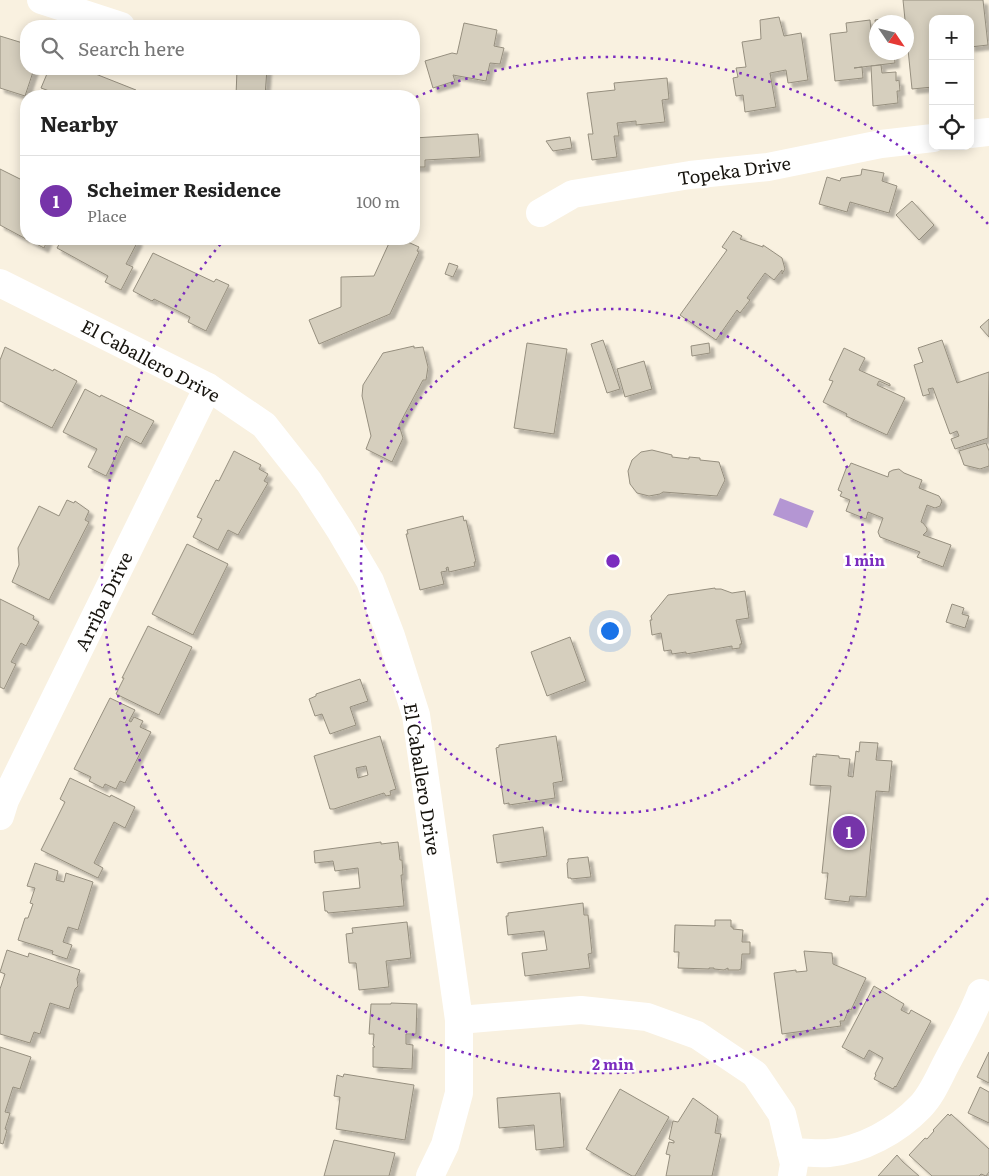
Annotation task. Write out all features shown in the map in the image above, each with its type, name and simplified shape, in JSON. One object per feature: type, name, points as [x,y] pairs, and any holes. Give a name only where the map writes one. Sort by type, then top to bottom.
[{"type":"street","points":[[41,0],[103,20]]},
{"type":"street","points":[[974,134],[989,132]]},
{"type":"street","name":"Topeka Drive","points":[[540,213],[573,194],[690,176],[768,167],[881,144],[929,138]]},
{"type":"street","name":"El Caballero Drive","points":[[0,283],[208,387],[264,425],[309,482],[370,581],[391,636],[416,716],[459,1020],[459,1093],[445,1145],[430,1176]]},
{"type":"street","name":"Arriba Drive","points":[[0,816],[5,800],[208,387]]},
{"type":"street","points":[[459,1020],[581,1010],[647,1017],[697,1035],[755,1074],[782,1114],[792,1164],[828,1153],[854,1148],[881,1136],[900,1124],[920,1107],[932,1090],[981,993]]},
{"type":"shaded area","points":[[780,498],[814,511],[807,528],[773,515]]},
{"type":"building","points":[[903,0],[983,0],[988,45],[974,47],[974,15],[929,15],[929,87],[912,89],[909,60],[914,60],[914,15],[905,15]]},
{"type":"building","points":[[779,17],[784,36],[801,33],[808,80],[788,83],[786,70],[770,73],[776,107],[745,112],[743,95],[736,96],[733,78],[738,77],[736,68],[746,67],[742,42],[761,39],[760,20]]},
{"type":"building","points":[[869,20],[869,60],[895,60],[895,63],[862,67],[863,78],[835,81],[830,34],[847,32],[846,23]]},
{"type":"building","points":[[464,23],[497,30],[494,46],[504,48],[500,64],[490,63],[486,81],[453,75],[455,81],[433,88],[425,61],[452,53],[457,54]]},
{"type":"building","points":[[0,36],[20,42],[20,75],[32,75],[27,90],[20,90],[20,94],[0,88]]},
{"type":"building","points":[[881,65],[882,73],[896,72],[896,81],[899,80],[900,91],[897,91],[898,103],[873,106],[871,66]]},
{"type":"building","points":[[46,75],[98,75],[136,90],[46,90],[41,88]]},
{"type":"building","points":[[237,75],[267,75],[265,90],[236,90]]},
{"type":"building","points":[[667,78],[669,99],[662,100],[665,122],[636,125],[636,121],[617,123],[619,136],[614,136],[617,157],[592,160],[588,134],[593,134],[587,93],[615,90],[614,83]]},
{"type":"building","points":[[478,134],[480,157],[425,160],[425,167],[420,167],[420,138]]},
{"type":"building","points":[[570,137],[572,148],[553,151],[546,141]]},
{"type":"building","points":[[0,169],[20,179],[20,236],[0,225]]},
{"type":"building","points":[[862,169],[884,173],[882,181],[897,186],[889,213],[850,202],[847,212],[819,204],[827,177],[840,181],[841,178],[861,175]]},
{"type":"building","points":[[912,201],[934,225],[919,240],[896,215]]},
{"type":"building","points":[[733,231],[742,236],[740,239],[763,247],[763,245],[782,258],[785,269],[774,280],[765,273],[747,298],[750,300],[740,313],[737,310],[716,340],[680,315],[727,250],[722,247]]},
{"type":"building","points":[[59,245],[136,245],[126,264],[133,267],[121,290],[105,282],[108,276],[57,248]]},
{"type":"building","points":[[388,245],[414,245],[419,247],[417,251],[419,252],[390,314],[319,344],[309,320],[341,307],[341,277],[374,276]]},
{"type":"building","points":[[153,253],[214,282],[216,279],[229,285],[206,331],[188,322],[190,317],[133,291]]},
{"type":"building","points":[[449,263],[458,266],[453,277],[445,274]]},
{"type":"building","points":[[989,319],[989,337],[980,327]]},
{"type":"building","points":[[603,340],[620,389],[607,393],[591,344]]},
{"type":"building","points":[[942,340],[957,383],[989,372],[988,438],[955,449],[951,439],[959,436],[957,431],[950,434],[933,388],[928,389],[930,394],[923,396],[914,365],[923,362],[918,348]]},
{"type":"building","points":[[527,343],[567,349],[554,434],[514,428]]},
{"type":"building","points":[[709,343],[710,353],[692,356],[691,346]]},
{"type":"building","points":[[414,346],[414,348],[423,347],[428,367],[426,380],[423,380],[399,425],[403,438],[392,462],[366,449],[371,436],[362,396],[363,385],[383,353]]},
{"type":"building","points":[[5,347],[77,381],[52,428],[0,401],[0,360]]},
{"type":"building","points":[[844,348],[865,358],[859,370],[890,384],[890,386],[879,381],[877,385],[905,398],[887,435],[846,416],[847,414],[823,402],[833,381],[829,380]]},
{"type":"building","points":[[644,361],[652,389],[625,397],[617,369]]},
{"type":"building","points":[[85,389],[154,421],[141,444],[126,436],[106,476],[88,467],[97,449],[63,432]]},
{"type":"building","points":[[986,443],[989,451],[989,466],[980,469],[964,465],[959,451]]},
{"type":"building","points":[[652,450],[672,455],[672,457],[700,458],[700,460],[719,462],[725,480],[717,496],[663,492],[649,496],[637,493],[630,484],[628,471],[632,460],[641,452]]},
{"type":"building","points":[[234,451],[261,465],[259,469],[268,474],[264,481],[268,483],[238,535],[228,530],[218,550],[193,537],[202,519],[197,517],[216,480],[219,481]]},
{"type":"building","points":[[851,463],[888,477],[889,472],[899,469],[922,480],[919,488],[939,496],[942,501],[940,506],[935,508],[927,505],[921,522],[927,528],[923,535],[951,545],[943,567],[917,557],[920,552],[880,537],[878,532],[883,518],[868,512],[866,519],[846,511],[850,500],[840,496],[842,492],[838,490],[847,466],[849,467]]},
{"type":"building","points":[[67,500],[74,503],[75,501],[89,511],[85,520],[89,522],[49,600],[12,582],[19,565],[18,548],[39,506],[59,516]]},
{"type":"building","points":[[463,516],[464,521],[466,520],[476,562],[474,562],[475,566],[449,572],[448,567],[446,568],[447,571],[441,572],[444,584],[420,590],[406,534],[408,534],[407,530]]},
{"type":"building","points":[[187,544],[228,564],[193,635],[152,614]]},
{"type":"building","points":[[715,588],[732,593],[745,591],[749,618],[736,620],[742,644],[740,644],[740,648],[732,649],[732,646],[686,654],[686,652],[672,654],[671,650],[664,651],[661,633],[652,635],[650,620],[652,620],[651,616],[668,595]]},
{"type":"building","points":[[0,599],[34,616],[33,619],[39,622],[26,646],[21,643],[11,662],[16,664],[4,689],[0,687]]},
{"type":"building","points":[[952,604],[964,608],[962,614],[969,616],[965,628],[946,622]]},
{"type":"building","points":[[148,626],[192,647],[159,715],[116,694]]},
{"type":"building","points":[[570,637],[586,681],[547,696],[531,652]]},
{"type":"building","points":[[360,679],[368,701],[350,707],[356,725],[330,734],[322,714],[315,716],[309,699],[316,696],[316,694]]},
{"type":"building","points":[[110,698],[135,710],[129,721],[131,722],[134,717],[143,721],[140,727],[151,732],[125,783],[120,781],[116,789],[105,784],[103,788],[89,781],[91,777],[74,769]]},
{"type":"building","points":[[380,736],[396,789],[390,791],[391,795],[386,796],[384,793],[330,809],[314,756]],"holes":[[[366,766],[368,775],[358,778],[356,768]]]},
{"type":"building","points":[[556,736],[563,781],[553,783],[555,798],[509,805],[509,803],[504,804],[496,748],[499,745]]},
{"type":"building","points":[[860,742],[878,743],[876,760],[892,761],[889,792],[876,791],[866,897],[850,896],[849,902],[825,899],[828,873],[822,873],[831,786],[810,785],[813,756],[816,757],[816,754],[850,759],[848,776],[853,777],[856,751],[859,752]]},
{"type":"building","points":[[70,778],[135,807],[125,828],[114,822],[94,863],[103,868],[98,878],[41,850],[65,802],[60,799]]},
{"type":"building","points":[[543,827],[547,856],[497,863],[493,835]]},
{"type":"building","points":[[381,842],[381,844],[398,842],[400,860],[402,860],[403,875],[401,875],[404,906],[328,913],[325,911],[323,892],[360,888],[358,868],[335,871],[333,861],[315,863],[314,851]]},
{"type":"building","points":[[588,857],[591,877],[568,878],[568,859]]},
{"type":"building","points":[[35,863],[58,871],[56,880],[64,882],[66,873],[93,882],[78,930],[68,927],[63,942],[72,945],[67,959],[52,954],[53,951],[18,940],[25,918],[28,918],[33,904],[30,903],[35,888],[27,886]]},
{"type":"building","points":[[583,903],[584,915],[588,915],[592,953],[588,954],[590,968],[525,976],[522,953],[547,950],[544,931],[508,935],[506,916],[508,916],[508,913]]},
{"type":"building","points":[[715,920],[731,920],[731,927],[733,929],[743,930],[742,942],[750,942],[750,954],[742,954],[741,969],[678,968],[679,952],[674,952],[675,925],[715,926]]},
{"type":"building","points":[[407,922],[411,958],[386,961],[389,987],[359,990],[356,963],[349,963],[346,934],[353,933],[352,928]]},
{"type":"building","points":[[7,950],[28,957],[29,953],[80,970],[77,979],[78,986],[75,989],[69,1009],[50,1003],[40,1034],[34,1032],[30,1043],[0,1034],[0,989],[5,974],[0,972]]},
{"type":"building","points":[[804,951],[832,953],[833,964],[866,978],[851,1010],[849,1009],[844,1021],[840,1021],[841,1026],[782,1034],[774,973],[796,970],[796,972],[807,971]]},
{"type":"building","points":[[874,986],[904,1004],[901,1010],[909,1014],[911,1010],[931,1021],[896,1087],[893,1089],[874,1079],[883,1058],[869,1050],[864,1059],[842,1047]]},
{"type":"building","points":[[371,1004],[417,1004],[416,1034],[406,1034],[406,1044],[413,1045],[412,1069],[373,1067],[374,1034],[369,1034]]},
{"type":"building","points":[[0,1047],[31,1057],[20,1089],[13,1087],[5,1112],[10,1113],[3,1144],[0,1143]]},
{"type":"building","points":[[989,1052],[989,1083],[977,1077]]},
{"type":"building","points":[[344,1074],[414,1085],[405,1140],[336,1129],[340,1097],[334,1096],[337,1075],[343,1077]]},
{"type":"building","points":[[980,1087],[989,1092],[989,1123],[968,1113]]},
{"type":"building","points":[[620,1089],[669,1117],[635,1176],[586,1149]]},
{"type":"building","points":[[560,1093],[564,1147],[536,1150],[534,1125],[499,1128],[497,1098]]},
{"type":"building","points":[[693,1098],[718,1116],[715,1133],[721,1134],[712,1176],[666,1176],[670,1155],[666,1154],[669,1142],[674,1143],[674,1141],[669,1139],[673,1121],[678,1122]]},
{"type":"building","points":[[948,1114],[950,1116],[951,1114],[989,1149],[989,1172],[986,1176],[981,1174],[979,1176],[932,1176],[909,1155],[925,1138],[927,1139]]},
{"type":"building","points":[[334,1140],[395,1153],[389,1176],[324,1176]]},
{"type":"building","points":[[897,1155],[903,1162],[919,1176],[878,1176]]},
{"type":"place","name":"Scheimer Residence","points":[[849,832]]}]
